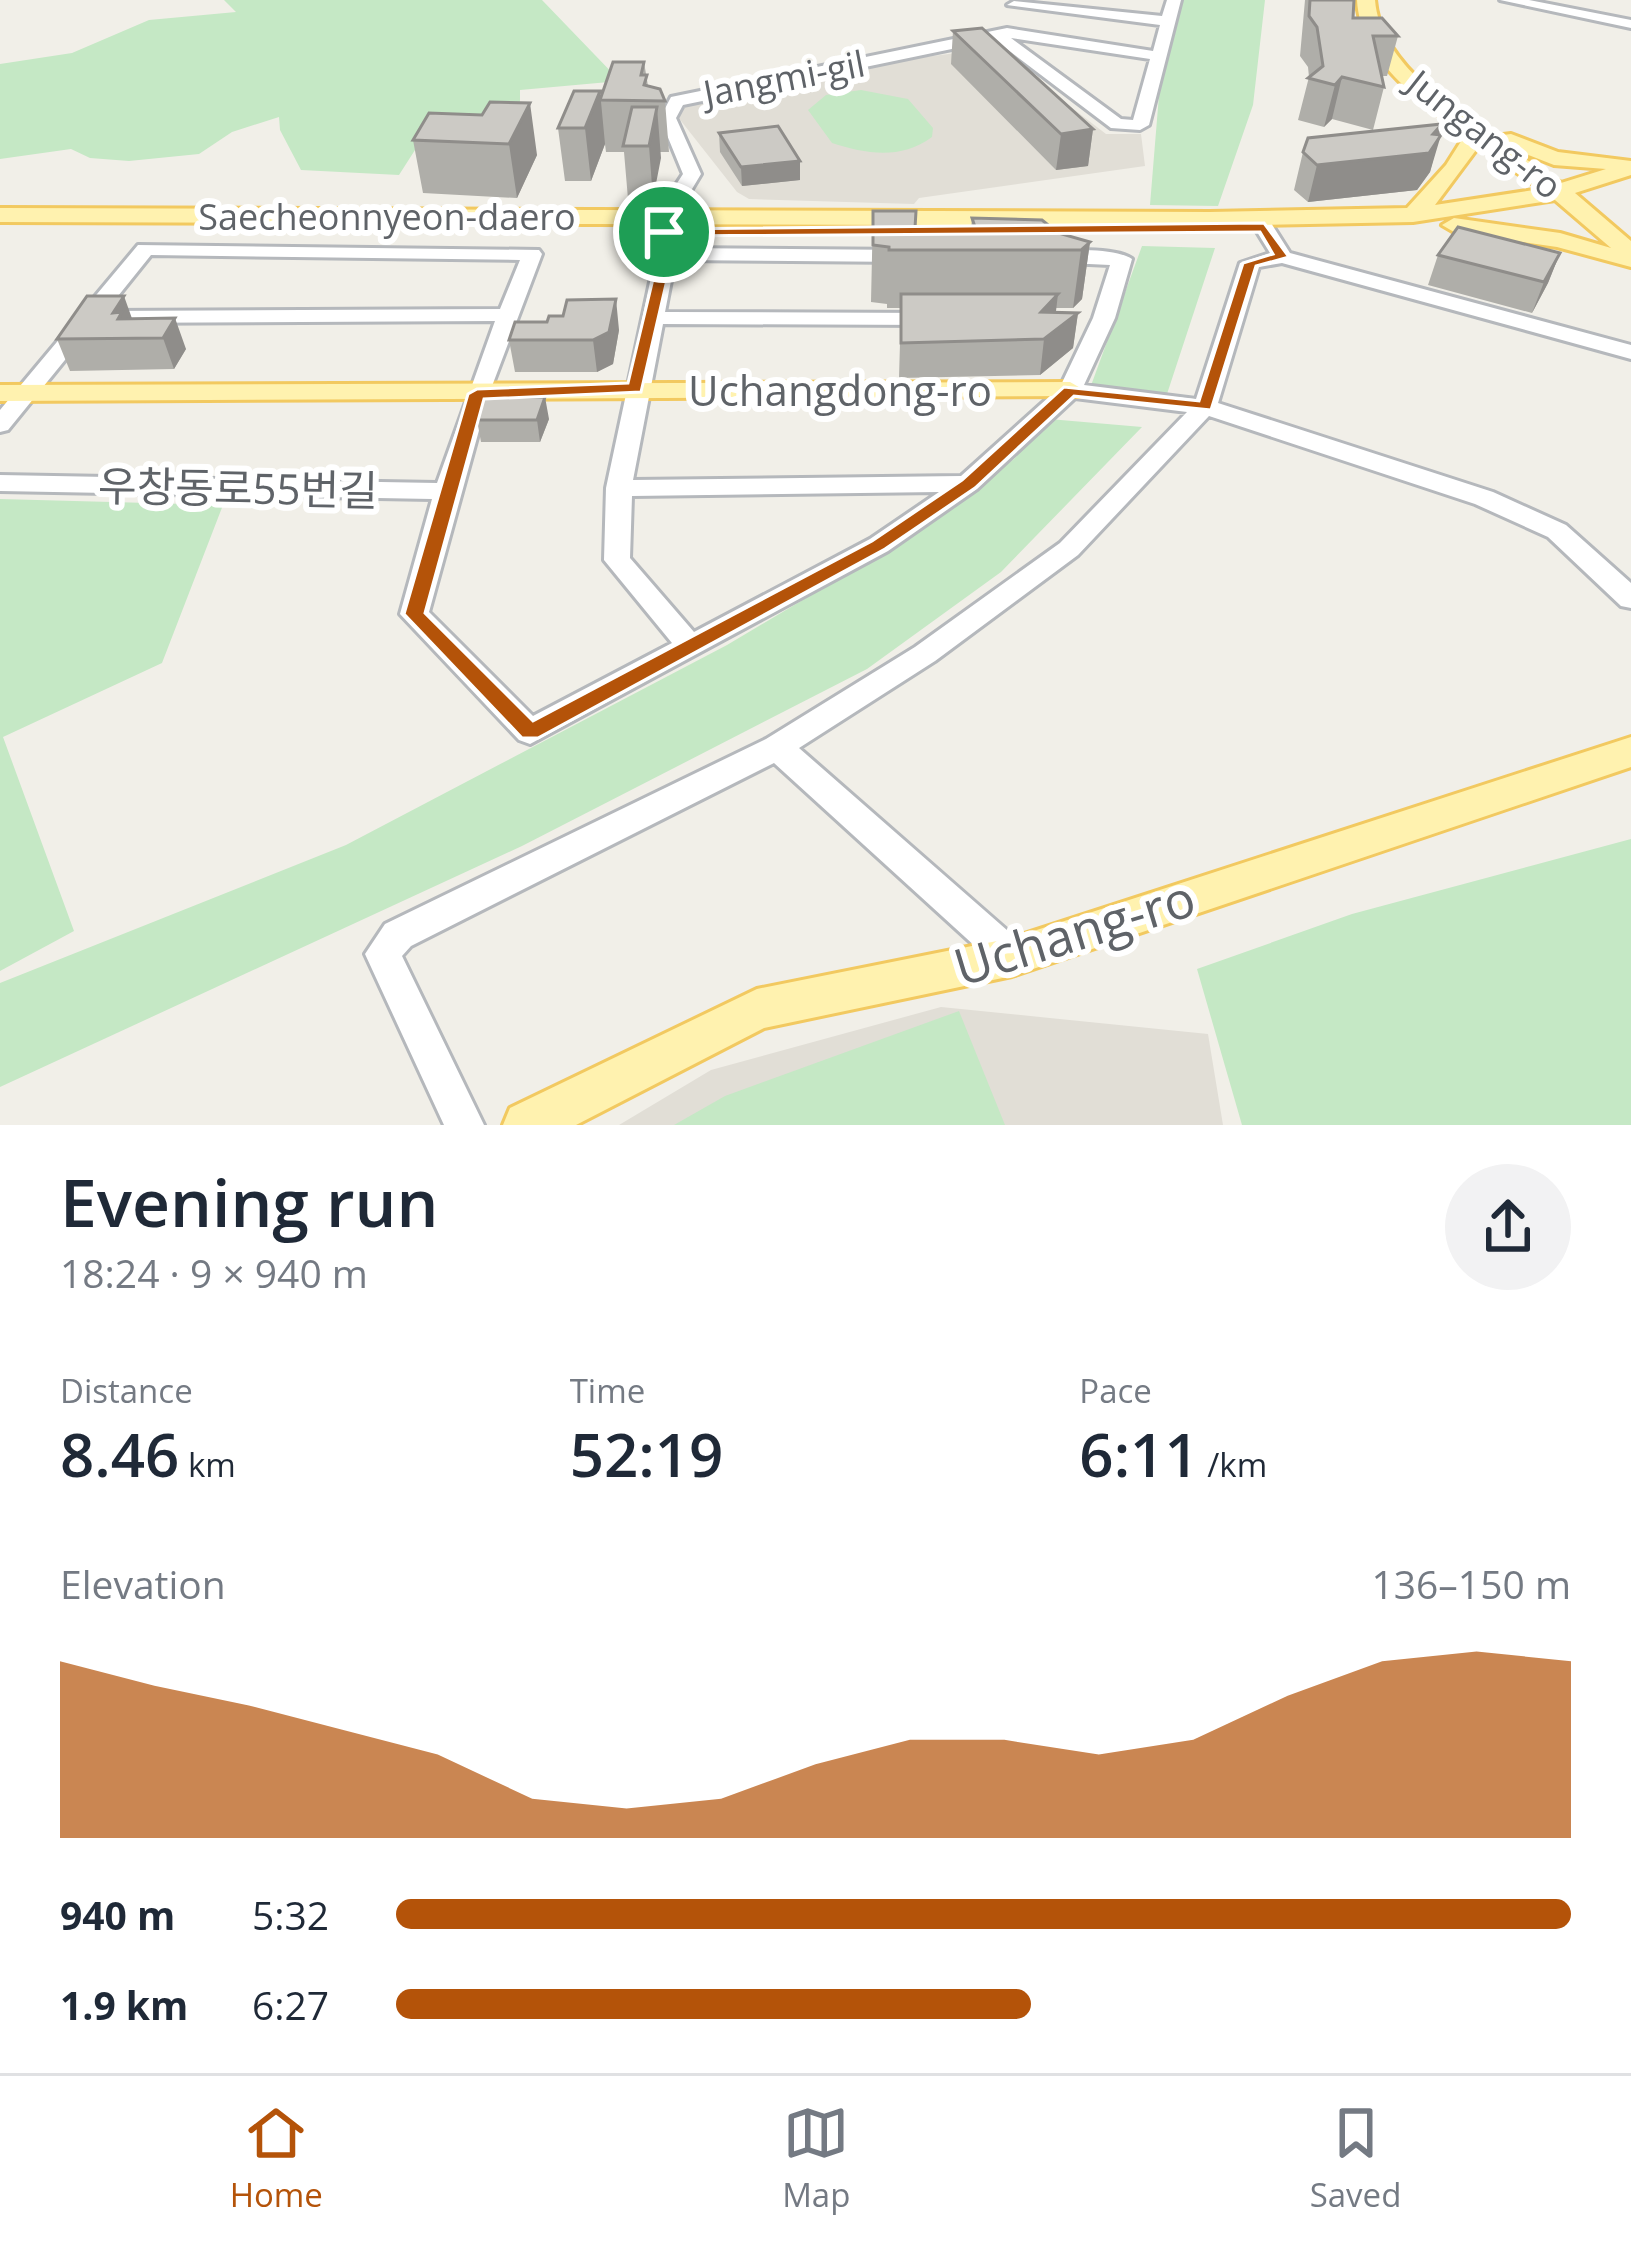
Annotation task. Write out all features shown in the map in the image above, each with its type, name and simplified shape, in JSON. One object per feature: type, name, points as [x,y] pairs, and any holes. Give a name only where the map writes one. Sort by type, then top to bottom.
[{"type":"main road","name":"Jungang-ro","points":[[1381,2],[1385,27],[1413,62],[1487,133],[1577,197]]},
{"type":"main road","points":[[1413,215],[1487,133],[1554,158],[1631,165]]},
{"type":"main road","name":"Saecheonnyeon-daero","points":[[0,228],[666,233],[1454,225],[1577,197],[1631,165]]},
{"type":"main road","name":"Saecheonnyeon-daero","points":[[0,215],[666,233],[1413,215],[1631,188]]},
{"type":"main road","points":[[1577,197],[1631,224]]},
{"type":"main road","points":[[1577,197],[1631,253]]},
{"type":"main road","points":[[1454,225],[1560,239],[1631,262]]},
{"type":"main road","name":"Uchangdong-ro","points":[[14,393],[1070,390]]},
{"type":"main road","name":"Uchang-ro","points":[[527,1125],[757,1010],[1012,957],[1631,752]]},
{"type":"street","points":[[1507,0],[1631,24]]},
{"type":"street","points":[[1016,3],[1171,10],[1140,125],[1117,124],[1002,37],[990,35],[1016,3]]},
{"type":"street","points":[[990,35],[1007,33],[1159,56]]},
{"type":"street","name":"Jangmi-gil","points":[[666,233],[671,200],[692,174],[668,118],[677,101],[990,35]]},
{"type":"street","points":[[1264,227],[1282,257]]},
{"type":"street","points":[[692,647],[617,560],[619,488],[666,233],[934,257]]},
{"type":"street","points":[[0,425],[14,393],[92,316],[145,249],[532,254],[477,394],[414,614],[530,732],[878,545],[968,484],[1070,390],[1094,318],[1122,259],[1028,258]]},
{"type":"street","points":[[464,1125],[383,954],[398,934],[776,747],[925,654],[1069,549],[1205,407],[1250,263],[1282,257],[1631,352]]},
{"type":"street","points":[[92,316],[510,315]]},
{"type":"street","points":[[650,318],[957,320]]},
{"type":"street","name":"Uchangdong-ro","points":[[1070,390],[1205,407],[1484,498],[1557,531],[1631,599]]},
{"type":"street","name":"우창동로55번길","points":[[0,483],[447,490]]},
{"type":"street","points":[[619,488],[968,484]]},
{"type":"street","points":[[776,747],[1012,957]]},
{"type":"shaded area","points":[[994,48],[1106,134],[1141,134],[1145,166],[919,198],[914,204],[749,199],[737,192],[674,112],[677,101],[834,69]]},
{"type":"shaded area","points":[[941,1007],[1208,1034],[1223,1125],[619,1125],[711,1070]]},
{"type":"green space","points":[[224,0],[542,0],[620,81],[520,90],[520,111],[415,150],[399,175],[301,170],[280,130],[279,117],[232,132],[199,154],[129,161],[90,158],[71,149],[0,159],[0,64],[72,53],[149,20],[236,12]]},
{"type":"green space","points":[[1175,0],[1265,0],[1253,105],[1218,206],[1150,205],[1164,34]]},
{"type":"green space","points":[[861,90],[908,99],[933,128],[932,137],[908,149],[883,153],[832,143],[808,110],[826,95]]},
{"type":"green space","points":[[1142,246],[1215,248],[1167,394],[1089,391]]},
{"type":"green space","points":[[1049,419],[1142,427],[1001,572],[867,669],[522,846],[0,1087],[0,983],[346,845],[727,645],[932,523],[1014,459]]},
{"type":"green space","points":[[0,499],[223,505],[162,663],[3,737],[74,931],[0,971]]},
{"type":"green space","points":[[1631,839],[1631,1125],[1242,1125],[1197,969],[1352,914]]},
{"type":"green space","points":[[959,1011],[1005,1125],[674,1125],[725,1096]]},
{"type":"building","points":[[1310,0],[1354,0],[1353,18],[1382,18],[1398,36],[1373,36],[1384,87],[1342,77],[1335,85],[1308,78],[1323,66],[1317,27],[1309,16]]},
{"type":"building","points":[[982,28],[1093,129],[1061,134],[953,31]]},
{"type":"building","points":[[613,62],[644,62],[644,85],[660,89],[665,101],[600,100]]},
{"type":"building","points":[[574,91],[600,91],[585,128],[558,128]]},
{"type":"building","points":[[490,102],[530,103],[509,144],[413,140],[429,113],[482,115]]},
{"type":"building","points":[[632,107],[657,107],[649,146],[623,146]]},
{"type":"building","points":[[1442,124],[1433,134],[1441,135],[1429,153],[1317,165],[1303,152],[1308,138]]},
{"type":"building","points":[[778,126],[800,161],[741,167],[719,133]]},
{"type":"building","points":[[873,211],[916,211],[915,228],[976,230],[972,218],[1042,220],[1058,233],[1090,242],[1081,250],[889,250],[873,245]]},
{"type":"building","points":[[1458,227],[1560,253],[1544,282],[1438,255]]},
{"type":"building","points":[[901,294],[1058,294],[1041,312],[1078,313],[1044,339],[901,343]]},
{"type":"building","points":[[87,296],[124,296],[113,313],[122,312],[118,319],[175,318],[163,338],[57,339]]},
{"type":"building","points":[[616,299],[609,332],[593,340],[509,340],[515,322],[547,322],[549,316],[563,316],[567,300]]},
{"type":"building","points":[[484,397],[545,397],[537,420],[477,420]]},
{"type":"route","points":[[1264,227],[1282,257],[1250,263],[1205,407],[1070,390],[968,484],[878,545],[530,732],[414,614],[447,490],[477,394],[635,388],[666,254],[664,232],[1264,227]]}]
